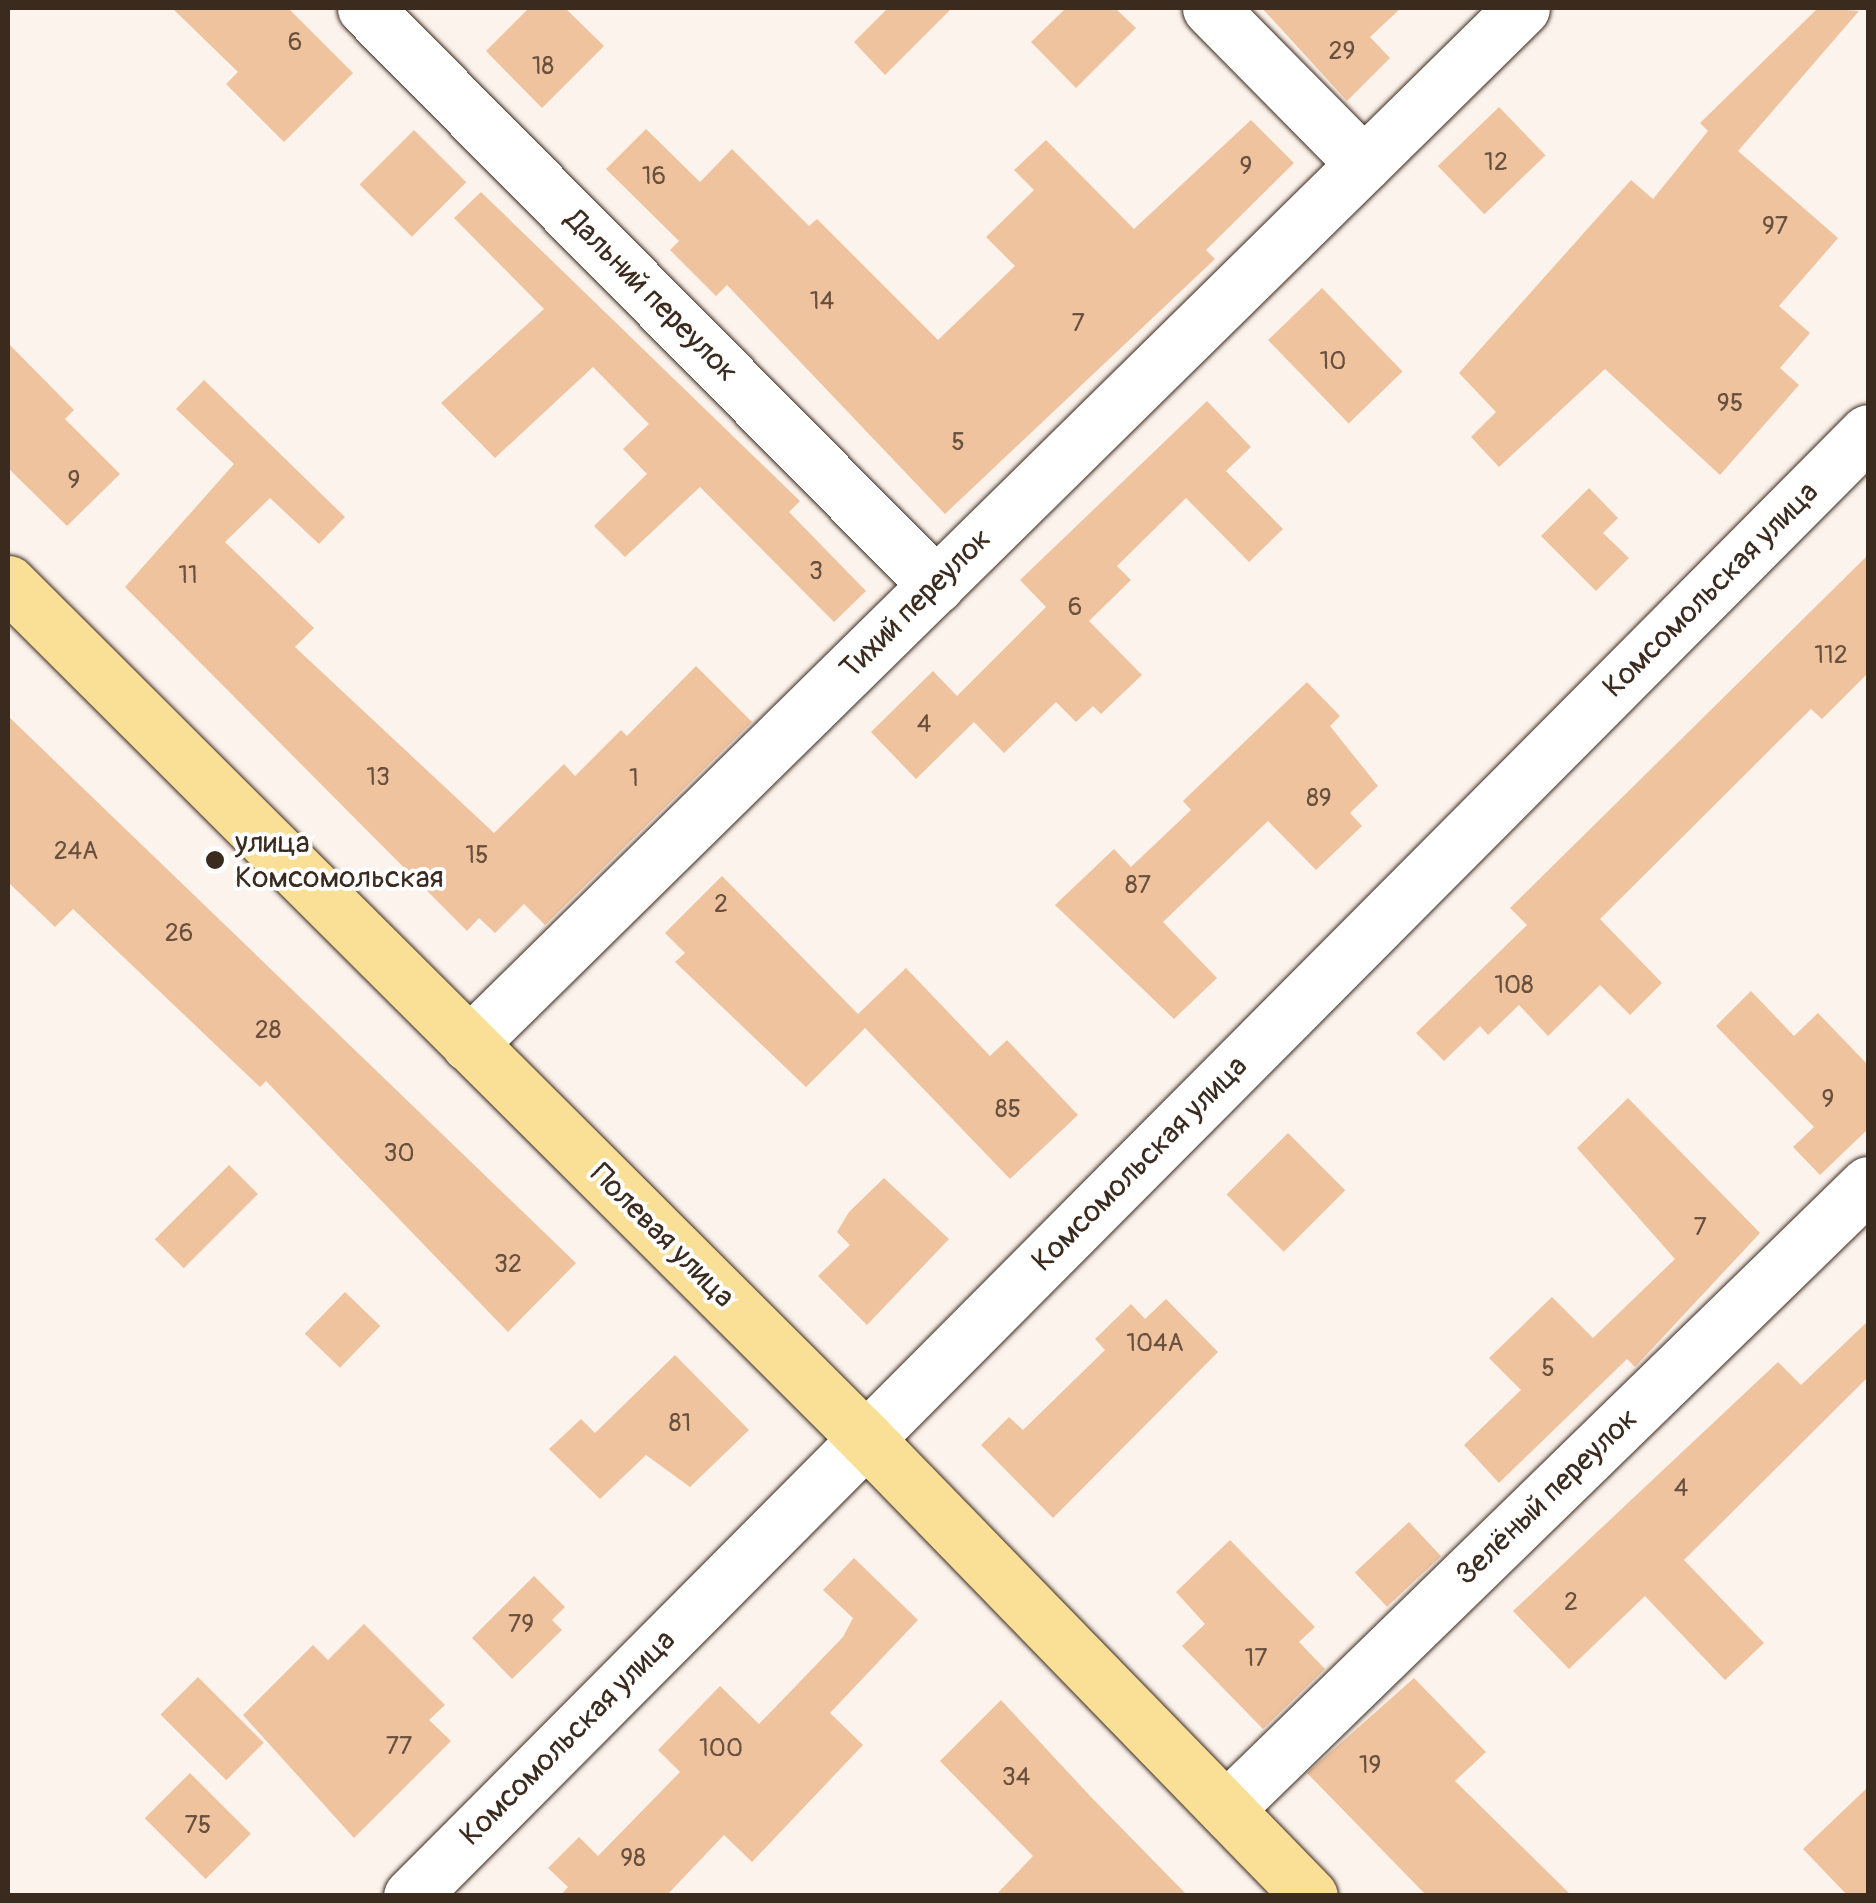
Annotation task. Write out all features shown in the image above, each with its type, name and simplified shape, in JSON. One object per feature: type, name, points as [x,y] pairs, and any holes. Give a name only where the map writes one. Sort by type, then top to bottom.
[{"type":"main road","name":"Полевая улица","points":[[8,583],[866,1439],[1310,1896]]},
{"type":"street","name":"Дальний переулок","points":[[365,8],[936,585]]},
{"type":"street","points":[[1210,8],[1364,164]]},
{"type":"street","name":"Тихий переулок","points":[[469,1044],[1522,8]]},
{"type":"street","name":"Комсомольская улица","points":[[410,1896],[1868,432]]},
{"type":"street","name":"Зелёный переулок","points":[[1226,1809],[1868,1184]]},
{"type":"building","points":[[172,8],[288,8],[353,73],[284,142],[226,84],[238,72]]},
{"type":"building","points":[[529,8],[565,8],[604,46],[542,108],[486,51]]},
{"type":"building","points":[[888,8],[952,8],[885,75],[854,42]]},
{"type":"building","points":[[1066,8],[1115,8],[1136,28],[1076,88],[1031,42]]},
{"type":"building","points":[[1262,8],[1401,8],[1370,37],[1390,58],[1347,101]]},
{"type":"building","points":[[1818,8],[1859,11],[1738,151],[1838,238],[1779,306],[1810,333],[1780,368],[1799,385],[1720,475],[1605,369],[1499,467],[1471,437],[1496,412],[1459,373],[1631,180],[1653,199],[1708,131],[1700,123]]},
{"type":"building","points":[[1499,107],[1546,155],[1484,214],[1438,166]]},
{"type":"building","points":[[1251,120],[1294,163],[1206,250],[1215,259],[945,514],[727,285],[716,296],[670,250],[679,241],[606,169],[646,129],[700,182],[732,149],[809,226],[817,219],[938,340],[1015,266],[986,237],[1034,190],[1014,170],[1046,140],[1134,229]]},
{"type":"building","points":[[414,130],[466,182],[412,237],[360,184]]},
{"type":"building","points":[[481,192],[800,501],[789,512],[866,591],[834,622],[700,487],[625,557],[594,526],[647,474],[623,449],[649,424],[593,367],[495,458],[441,403],[544,309],[454,218]]},
{"type":"building","points":[[1322,288],[1403,371],[1349,424],[1268,340]]},
{"type":"building","points":[[8,343],[74,410],[65,419],[120,474],[67,526],[8,468]]},
{"type":"building","points":[[204,380],[345,517],[319,544],[270,498],[225,542],[314,628],[295,647],[494,833],[564,764],[575,776],[621,730],[627,736],[696,666],[752,722],[545,925],[524,904],[495,933],[479,918],[467,931],[125,587],[234,464],[176,409]]},
{"type":"building","points":[[1207,401],[1251,447],[1226,471],[1283,529],[1249,562],[1186,498],[1117,566],[1131,580],[1089,621],[1142,675],[1101,714],[1093,706],[1076,722],[1056,702],[1004,753],[974,722],[916,779],[871,732],[933,671],[957,696],[1046,607],[1020,580]]},
{"type":"building","points":[[1589,488],[1618,518],[1603,533],[1629,558],[1596,591],[1541,536]]},
{"type":"building","points":[[1868,555],[1868,673],[1822,719],[1811,709],[1600,919],[1662,983],[1630,1015],[1600,985],[1548,1036],[1519,1005],[1488,1035],[1480,1026],[1444,1061],[1416,1033],[1527,925],[1510,908]]},
{"type":"building","points":[[1307,682],[1340,716],[1330,726],[1378,786],[1350,813],[1362,826],[1316,870],[1268,821],[1163,922],[1217,978],[1174,1019],[1055,905],[1114,849],[1131,867],[1191,810],[1183,801]]},
{"type":"building","points":[[8,716],[576,1263],[508,1332],[266,1081],[260,1087],[73,909],[55,927],[8,882]]},
{"type":"building","points":[[722,876],[858,1014],[906,968],[990,1056],[1007,1040],[1078,1115],[1010,1179],[865,1028],[806,1087],[675,962],[685,953],[665,933]]},
{"type":"building","points":[[1751,991],[1794,1036],[1818,1013],[1868,1065],[1868,1129],[1820,1175],[1793,1147],[1814,1127],[1716,1026]]},
{"type":"building","points":[[1628,1098],[1760,1233],[1635,1367],[1627,1359],[1499,1483],[1464,1445],[1521,1390],[1489,1358],[1552,1297],[1593,1338],[1675,1259],[1577,1148]]},
{"type":"building","points":[[1288,1133],[1345,1190],[1284,1252],[1226,1195]]},
{"type":"building","points":[[229,1165],[258,1194],[184,1268],[155,1239]]},
{"type":"building","points":[[884,1178],[949,1239],[867,1325],[818,1276],[850,1245],[837,1232],[849,1212]]},
{"type":"building","points":[[345,1292],[380,1326],[340,1368],[305,1334]]},
{"type":"building","points":[[1166,1299],[1218,1352],[1053,1518],[981,1445],[1009,1417],[1023,1430],[1105,1350],[1095,1339],[1131,1304],[1145,1319]]},
{"type":"building","points":[[1868,1321],[1868,1377],[1684,1560],[1764,1643],[1725,1680],[1645,1596],[1569,1669],[1513,1611],[1778,1362],[1801,1385]]},
{"type":"building","points":[[675,1355],[749,1430],[690,1487],[646,1455],[600,1499],[549,1449],[581,1419],[595,1433]]},
{"type":"building","points":[[1409,1522],[1441,1556],[1387,1607],[1355,1572]]},
{"type":"building","points":[[1230,1540],[1315,1627],[1299,1642],[1325,1669],[1263,1729],[1182,1646],[1205,1624],[1176,1592]]},
{"type":"building","points":[[854,1558],[918,1620],[830,1713],[863,1745],[752,1862],[724,1835],[666,1896],[560,1896],[568,1887],[548,1868],[579,1837],[598,1856],[680,1772],[658,1750],[720,1686],[759,1724],[843,1637],[853,1618],[823,1590]]},
{"type":"building","points":[[534,1576],[565,1607],[552,1620],[562,1630],[512,1679],[472,1638]]},
{"type":"building","points":[[364,1624],[445,1705],[429,1720],[451,1741],[354,1838],[243,1715],[313,1645],[328,1660]]},
{"type":"building","points":[[198,1677],[264,1743],[226,1780],[161,1714]]},
{"type":"building","points":[[1414,1678],[1486,1752],[1455,1781],[1572,1896],[1427,1896],[1307,1773]]},
{"type":"building","points":[[1001,1700],[1188,1896],[995,1896],[1033,1856],[940,1761]]},
{"type":"building","points":[[190,1773],[251,1834],[206,1879],[145,1818]]},
{"type":"building","points":[[1868,1787],[1868,1896],[1848,1896],[1803,1849]]},
{"type":"place","name":"улица Комсомольская","points":[[215,860]]}]
